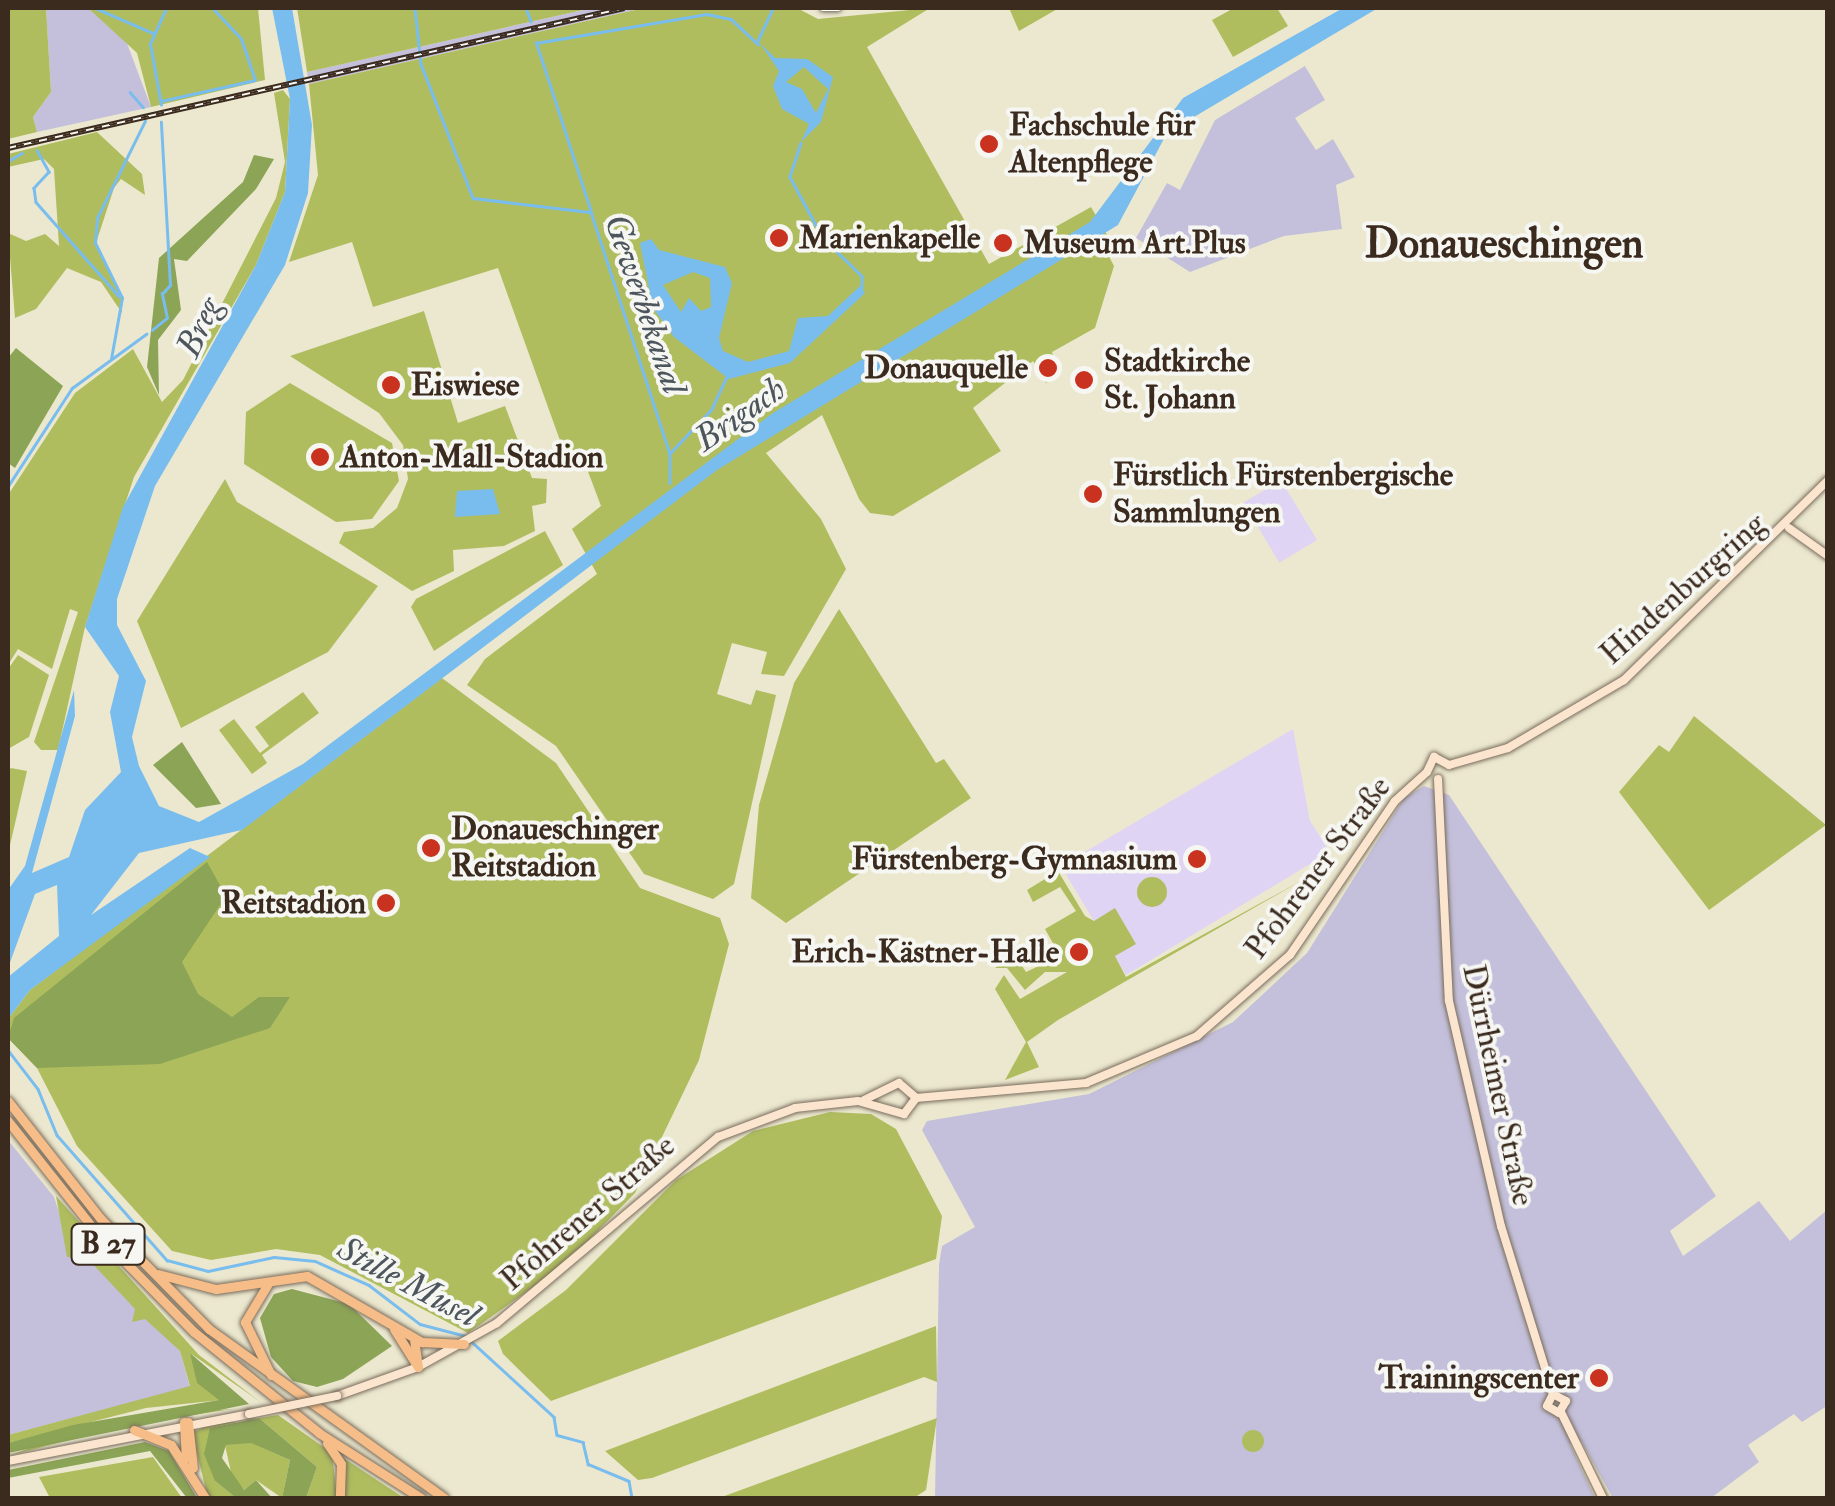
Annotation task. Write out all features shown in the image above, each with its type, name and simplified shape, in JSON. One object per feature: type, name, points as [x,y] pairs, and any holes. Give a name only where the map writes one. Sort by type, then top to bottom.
[{"type":"highway","name":"B 27","points":[[8,1101],[143,1264],[290,1395],[444,1498]]},
{"type":"highway","name":"B 27","points":[[8,1121],[163,1302],[319,1433],[421,1498]]},
{"type":"highway","points":[[143,1264],[206,1288],[276,1278],[329,1283],[414,1338],[464,1344]]},
{"type":"highway","points":[[276,1278],[252,1299],[245,1329],[290,1395]]},
{"type":"highway","points":[[389,1323],[418,1367]]},
{"type":"highway","points":[[414,1338],[418,1367]]},
{"type":"highway","points":[[186,1422],[187,1464]]},
{"type":"highway","points":[[186,1422],[196,1485]]},
{"type":"highway","points":[[134,1430],[171,1445],[187,1464],[205,1498]]},
{"type":"highway","points":[[319,1433],[341,1464],[340,1498]]},
{"type":"main road","name":"Hindenburgring","points":[[1427,772],[1434,757],[1449,766],[1508,748],[1624,680],[1789,528],[1828,480]]},
{"type":"main road","points":[[1789,528],[1828,556]]},
{"type":"main road","points":[[1427,772],[1438,779],[1449,766]]},
{"type":"main road","name":"Pfohrener Straße","points":[[916,1098],[1086,1083],[1197,1036],[1290,955],[1395,801],[1427,772]]},
{"type":"main road","name":"Dürrheimer Straße","points":[[1438,779],[1449,1001],[1510,1260],[1553,1394],[1547,1406],[1561,1412],[1604,1498]]},
{"type":"main road","points":[[904,1084],[916,1098],[904,1114],[890,1109],[887,1091],[904,1084]]},
{"type":"main road","name":"Pfohrener Straße","points":[[8,1460],[134,1430],[249,1414],[337,1396],[418,1367],[484,1332],[703,1146],[779,1112],[858,1101],[887,1091]]},
{"type":"main road","name":"Pfohrener Straße","points":[[858,1101],[890,1109]]},
{"type":"main road","name":"Dürrheimer Straße","points":[[1553,1394],[1565,1399],[1561,1412]]},
{"type":"street","points":[[823,8],[838,8]]},
{"type":"shaded area","points":[[46,8],[88,8],[125,38],[151,107],[37,132],[33,117],[51,92]]},
{"type":"shaded area","points":[[592,8],[644,8],[309,84],[307,72]]},
{"type":"shaded area","points":[[1305,66],[1325,100],[1295,118],[1316,150],[1333,139],[1355,177],[1336,185],[1342,229],[1284,236],[1190,272],[1136,238],[1167,183],[1180,190],[1215,120]]},
{"type":"shaded area","points":[[1281,480],[1317,540],[1279,563],[1243,503]]},
{"type":"shaded area","name":"Fürstenberg-Gymnasium","points":[[1293,729],[1310,821],[1330,852],[1126,975],[1061,866]]},
{"type":"shaded area","points":[[1424,786],[1449,795],[1716,1196],[1670,1231],[1683,1256],[1759,1201],[1790,1241],[1827,1210],[1827,1406],[1802,1422],[1794,1414],[1748,1445],[1759,1462],[1711,1498],[1613,1498],[1581,1441],[1570,1444],[1595,1498],[935,1498],[939,1265],[942,1246],[975,1227],[922,1130],[927,1121],[1089,1094],[1233,1022],[1307,953],[1404,798]]},
{"type":"shaded area","points":[[8,1140],[54,1197],[74,1257],[87,1258],[180,1351],[190,1387],[8,1435]]},
{"type":"green space","points":[[8,8],[46,8],[51,92],[33,117],[37,132],[8,139]]},
{"type":"green space","points":[[88,8],[258,8],[265,80],[151,107],[137,53]]},
{"type":"green space","points":[[297,8],[592,8],[307,72]]},
{"type":"green space","points":[[644,8],[797,8],[818,19],[930,8],[867,47],[989,264],[1091,207],[1113,245],[1103,245],[1114,266],[1095,328],[1052,352],[1059,373],[1046,383],[1033,361],[973,408],[1001,451],[893,516],[870,513],[859,499],[822,415],[766,453],[821,519],[846,569],[784,676],[761,674],[767,652],[732,643],[717,694],[751,705],[756,690],[776,695],[734,884],[713,899],[644,874],[556,746],[467,685],[485,659],[597,574],[572,529],[601,506],[587,469],[567,460],[498,268],[373,307],[352,242],[289,262],[318,175],[309,84]]},
{"type":"green space","points":[[1009,8],[1059,8],[1019,31]]},
{"type":"green space","points":[[1234,8],[1277,8],[1288,26],[1233,57],[1212,20]]},
{"type":"green space","points":[[283,90],[290,99],[285,192],[256,265],[134,477],[85,627],[58,750],[41,750],[34,742],[78,612],[70,609],[52,669],[18,649],[8,665],[8,495],[75,393],[133,349],[162,402],[183,380],[276,198],[285,162],[274,93]]},
{"type":"green space","points":[[97,132],[142,174],[145,195],[121,179],[114,188],[96,243],[122,298],[122,313],[101,282],[67,268],[36,309],[15,318],[8,233],[26,241],[45,234],[59,246],[54,169],[44,159],[8,167],[8,154]]},
{"type":"green space","points":[[254,155],[274,159],[256,189],[187,261],[174,259],[181,310],[158,340],[159,395],[147,367],[159,258],[243,182]]},
{"type":"green space","points":[[424,311],[458,423],[505,406],[532,478],[547,479],[546,503],[532,506],[535,531],[504,546],[453,550],[454,571],[412,591],[339,543],[344,532],[373,528],[397,508],[408,479],[403,445],[379,413],[290,356]]},
{"type":"green space","points":[[16,348],[63,386],[15,468],[8,463],[8,358]]},
{"type":"green space","name":"Anton-Mall-Stadion","points":[[290,383],[392,443],[399,481],[372,519],[336,522],[244,464],[246,412]]},
{"type":"green space","points":[[225,479],[237,502],[378,586],[328,652],[181,728],[137,621]]},
{"type":"green space","points":[[545,531],[563,565],[434,651],[411,607],[416,599]]},
{"type":"green space","points":[[839,609],[936,763],[944,759],[971,798],[786,923],[751,898],[759,805],[794,683]]},
{"type":"green space","points":[[18,655],[49,675],[29,737],[8,749],[8,669]]},
{"type":"green space","points":[[442,678],[556,763],[640,888],[720,918],[729,944],[699,1060],[635,1193],[563,1266],[468,1333],[320,1255],[276,1249],[211,1260],[172,1251],[77,1146],[37,1068],[8,1038],[8,1019],[30,990]]},
{"type":"green space","points":[[303,692],[319,713],[262,755],[267,763],[252,774],[219,730],[234,719],[260,753],[269,746],[255,727]]},
{"type":"green space","points":[[1694,716],[1826,825],[1709,910],[1619,792],[1659,745],[1669,752]]},
{"type":"green space","points":[[182,742],[221,804],[196,808],[153,765]]},
{"type":"green space","points":[[8,771],[27,771],[8,854]]},
{"type":"green space","points":[[207,862],[226,896],[182,962],[198,994],[232,1017],[259,997],[290,997],[270,1028],[160,1064],[37,1068],[8,1038],[14,1018]]},
{"type":"green space","points":[[1058,871],[1085,916],[1094,921],[1115,908],[1136,944],[1115,956],[1126,977],[1308,877],[1058,1020],[1027,1042],[1039,1067],[1005,1080],[1026,1042],[995,989],[1004,975],[1020,999],[1067,972],[1045,972],[1025,990],[1007,968],[995,968],[1014,954],[1026,972],[1060,956],[1045,929],[1076,911],[1060,887],[1033,902],[1027,890]]},
{"type":"green space","points":[[1152,877],[1163,881],[1167,892],[1163,903],[1152,907],[1141,903],[1137,892],[1141,881]]},
{"type":"green space","points":[[830,1112],[871,1114],[896,1129],[942,1216],[936,1259],[551,1401],[503,1354],[498,1341],[566,1290],[676,1180],[753,1131]]},
{"type":"green space","points":[[56,1196],[199,1355],[262,1403],[190,1353],[221,1400],[146,1408],[8,1443],[8,1435],[190,1386],[180,1351],[145,1319],[132,1322],[135,1309],[87,1258],[67,1257]]},
{"type":"green space","points":[[292,1289],[349,1304],[392,1346],[343,1379],[317,1387],[293,1381],[271,1357],[260,1318],[274,1294]]},
{"type":"green space","points":[[936,1326],[937,1382],[924,1377],[652,1478],[638,1480],[605,1451]]},
{"type":"green space","points":[[190,1353],[249,1404],[8,1453],[8,1443],[73,1425],[219,1400],[197,1383]]},
{"type":"green space","points":[[233,1409],[131,1424],[8,1456],[66,1435],[190,1412]]},
{"type":"green space","points":[[278,1415],[332,1453],[337,1498],[306,1498],[317,1467],[259,1418]]},
{"type":"green space","points":[[259,1418],[317,1467],[306,1498],[282,1498],[290,1460],[251,1443],[226,1445],[222,1458],[244,1490],[256,1480],[272,1498],[236,1498],[215,1481],[204,1454],[210,1428]]},
{"type":"green space","points":[[937,1418],[926,1490],[914,1498],[719,1498]]},
{"type":"green space","points":[[214,1422],[237,1422],[211,1428],[215,1481],[236,1498],[208,1498],[192,1433]]},
{"type":"green space","points":[[1253,1430],[1261,1433],[1261,1449],[1253,1452],[1245,1449],[1242,1441],[1245,1433]]},
{"type":"green space","points":[[145,1442],[169,1451],[197,1498],[187,1498],[150,1451],[8,1478],[8,1470]]},
{"type":"green space","points":[[250,1442],[290,1460],[282,1498],[256,1480],[244,1490],[232,1477],[225,1445]]},
{"type":"green space","points":[[153,1457],[182,1498],[50,1498],[39,1477]]},
{"type":"green space","points":[[342,1458],[345,1459],[404,1498],[343,1498]]},
{"type":"water","points":[[272,8],[292,8],[312,125],[308,193],[285,265],[155,486],[117,599],[117,625],[146,681],[132,737],[139,766],[159,806],[199,822],[303,764],[773,413],[1090,222],[1183,98],[1343,8],[1378,8],[1167,133],[1118,225],[717,470],[242,830],[139,853],[91,915],[190,848],[210,857],[30,990],[8,1019],[8,977],[59,936],[57,885],[35,894],[8,968],[8,890],[25,866],[74,690],[75,716],[32,873],[69,857],[85,810],[121,772],[110,712],[119,676],[85,627],[123,507],[256,265],[285,192],[290,99]]},
{"type":"water","points":[[759,42],[775,58],[807,59],[833,77],[821,122],[801,142],[809,124],[782,109],[773,86],[779,71]],"holes":[[[804,67],[828,89],[816,113],[802,89],[786,82]]]},
{"type":"water","points":[[651,239],[659,250],[725,267],[732,283],[719,338],[723,351],[748,362],[789,351],[798,318],[828,316],[860,286],[865,293],[790,363],[729,379],[674,337],[653,308],[640,243]],"holes":[[[693,272],[710,278],[711,307],[701,311],[689,298],[681,312],[663,285]]]},
{"type":"water","points":[[493,489],[500,514],[455,517],[457,491]]},
{"type":"waterway","points":[[95,8],[153,33]]},
{"type":"waterway","points":[[161,105],[150,44],[166,8]]},
{"type":"waterway","points":[[161,101],[255,80],[241,39],[212,8]]},
{"type":"waterway","name":"Gewerbekanal","points":[[415,8],[421,64],[473,198],[591,212],[670,453],[670,483]]},
{"type":"waterway","points":[[526,8],[531,21]]},
{"type":"waterway","points":[[757,42],[773,8]]},
{"type":"waterway","name":"Gewerbekanal","points":[[591,212],[536,43],[707,14],[731,19],[758,44]]},
{"type":"waterway","points":[[130,92],[143,107]]},
{"type":"waterway","points":[[111,359],[122,298],[95,243],[97,218],[145,121]]},
{"type":"waterway","name":"Breg","points":[[152,330],[167,318],[162,294],[170,285],[161,122]]},
{"type":"waterway","points":[[801,143],[790,177],[823,238],[862,276],[862,288]]},
{"type":"waterway","points":[[37,150],[49,172],[34,188],[36,202],[119,296]]},
{"type":"waterway","points":[[8,161],[22,153]]},
{"type":"waterway","points":[[8,486],[72,388],[146,334]]},
{"type":"waterway","name":"Brigach","points":[[670,453],[711,410],[727,376]]},
{"type":"waterway","name":"Stille Musel","points":[[8,1050],[38,1089],[57,1135],[167,1260],[208,1271],[274,1257],[315,1261],[369,1285],[420,1324],[466,1336]]},
{"type":"waterway","name":"Stille Musel","points":[[472,1342],[554,1417],[557,1435],[583,1442],[588,1464],[629,1481],[632,1498]]},
{"type":"railway","points":[[8,148],[624,8]]},
{"type":"place","name":"Fachschule für Altenpflege","points":[[989,144]]},
{"type":"place","name":"Marienkapelle","points":[[779,238]]},
{"type":"place","name":"Museum Art.Plus","points":[[1003,243]]},
{"type":"place","name":"Donauquelle","points":[[1048,368]]},
{"type":"place","name":"Stadtkirche St. Johann","points":[[1084,380]]},
{"type":"place","name":"Eiswiese","points":[[391,385]]},
{"type":"place","name":"Anton-Mall-Stadion","points":[[320,457]]},
{"type":"place","name":"Fürstlich Fürstenbergische Sammlungen","points":[[1093,494]]},
{"type":"place","name":"Donaueschinger Reitstadion","points":[[431,848]]},
{"type":"place","name":"Fürstenberg-Gymnasium","points":[[1197,859]]},
{"type":"place","name":"Reitstadion","points":[[386,903]]},
{"type":"place","name":"Erich-Kästner-Halle","points":[[1079,952]]},
{"type":"place","name":"Trainingscenter","points":[[1599,1378]]},
{"type":"district","name":"Donaueschingen","points":[[1504,244]]}]
